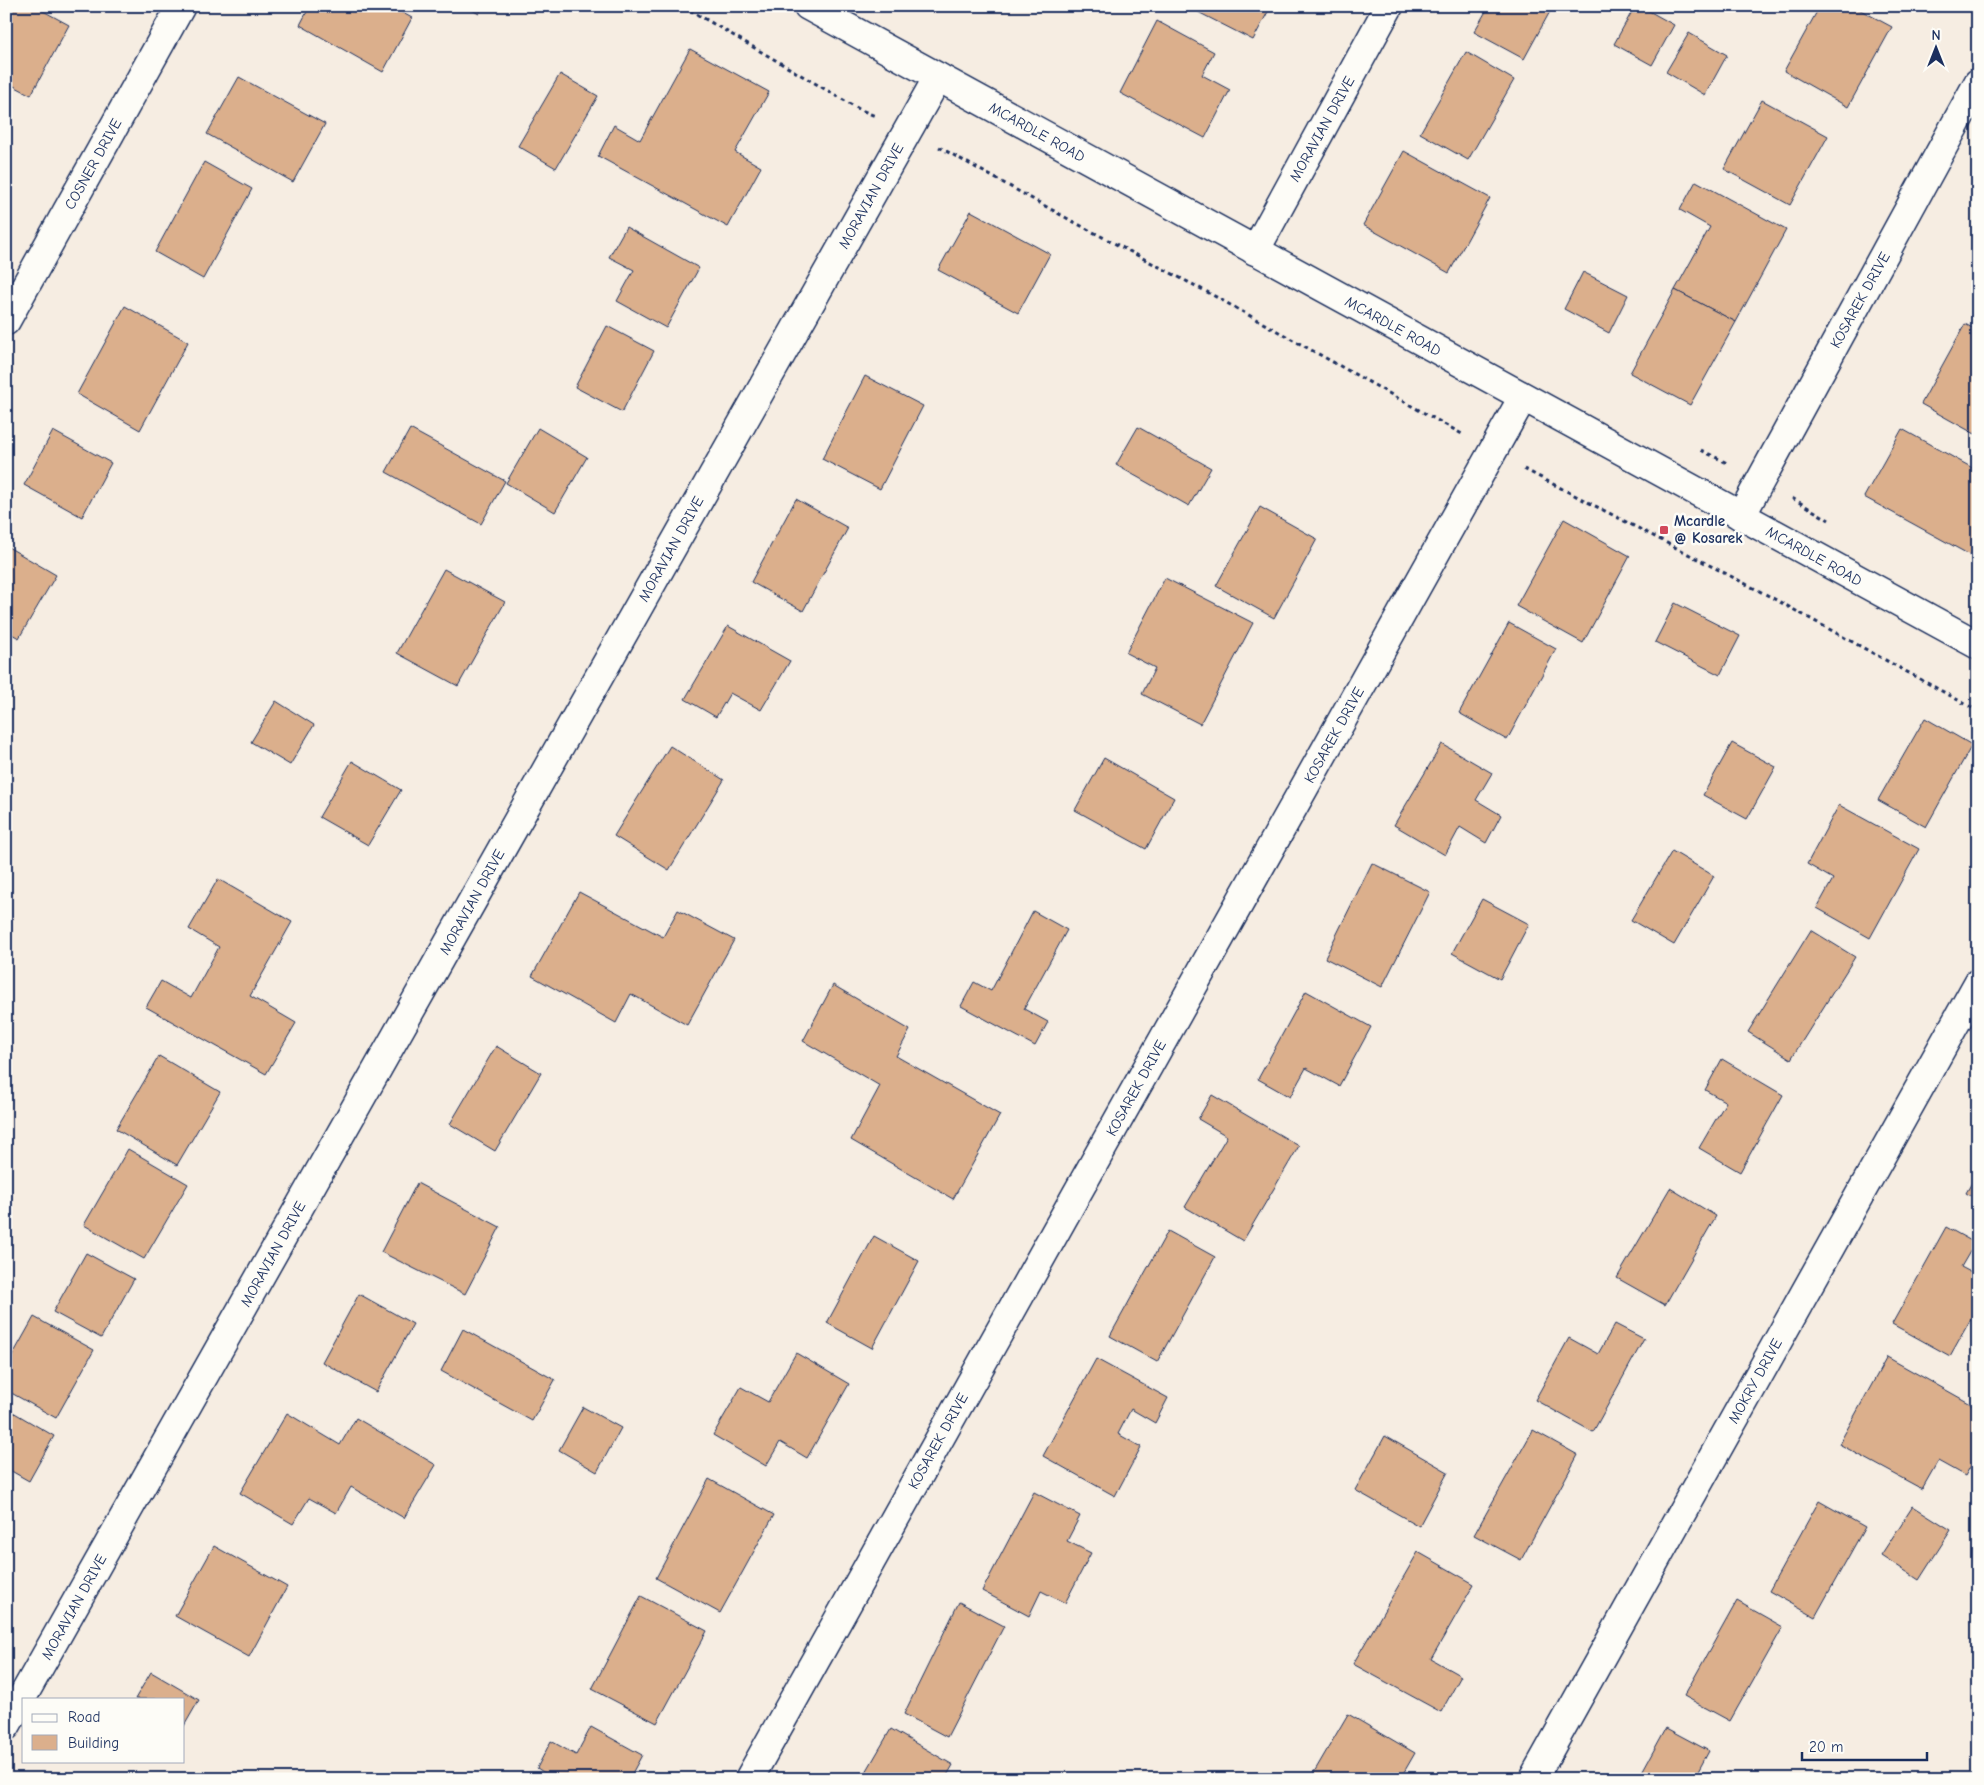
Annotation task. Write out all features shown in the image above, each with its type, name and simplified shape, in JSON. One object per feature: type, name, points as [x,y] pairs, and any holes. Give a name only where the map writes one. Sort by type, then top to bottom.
[{"type":"street","name":"COSNER DRIVE","points":[[6,321],[181,6]]},
{"type":"street","name":"MCARDLE ROAD","points":[[808,6],[1978,645]]},
{"type":"street","name":"MORAVIAN DRIVE","points":[[1255,251],[1389,6]]},
{"type":"street","name":"MORAVIAN DRIVE","points":[[6,1726],[938,77]]},
{"type":"street","name":"KOSAREK DRIVE","points":[[1741,516],[1978,83]]},
{"type":"street","name":"KOSAREK DRIVE","points":[[749,1779],[1523,397]]},
{"type":"street","name":"MOKRY DRIVE","points":[[1533,1779],[1978,983]]},
{"type":"path","points":[[683,6],[859,109],[908,131],[981,169],[1072,221],[1209,293],[1492,452],[1769,596],[1978,711]]},
{"type":"building","points":[[6,6],[34,6],[69,25],[31,95],[6,82]]},
{"type":"building","points":[[310,6],[390,6],[412,18],[383,72],[300,25]]},
{"type":"building","points":[[465,6],[483,6],[479,14]]},
{"type":"building","points":[[1201,6],[1271,6],[1253,40],[1198,12]]},
{"type":"building","points":[[1489,6],[1553,6],[1524,59],[1474,32]]},
{"type":"building","points":[[1635,6],[1640,6],[1674,25],[1652,65],[1614,44]]},
{"type":"building","points":[[1820,6],[1853,6],[1892,27],[1848,107],[1784,71]]},
{"type":"building","points":[[1157,21],[1214,52],[1202,75],[1230,90],[1205,138],[1120,93]]},
{"type":"building","points":[[1689,33],[1727,55],[1705,95],[1666,72]]},
{"type":"building","points":[[690,49],[769,92],[735,152],[761,167],[728,227],[598,156],[614,125],[640,140]]},
{"type":"building","points":[[1466,52],[1514,80],[1468,160],[1420,133]]},
{"type":"building","points":[[560,74],[598,96],[556,168],[518,146]]},
{"type":"building","points":[[239,77],[325,124],[293,182],[207,134]]},
{"type":"building","points":[[1762,100],[1828,136],[1790,205],[1724,169]]},
{"type":"building","points":[[1404,151],[1490,198],[1449,273],[1363,225]]},
{"type":"building","points":[[204,162],[252,189],[203,279],[155,252]]},
{"type":"building","points":[[1696,181],[1786,230],[1736,322],[1675,290],[1710,227],[1680,210]]},
{"type":"building","points":[[971,211],[1050,254],[1018,313],[938,270]]},
{"type":"building","points":[[626,227],[699,268],[666,328],[617,301],[634,270],[609,257]]},
{"type":"building","points":[[1583,272],[1628,295],[1609,333],[1564,309]]},
{"type":"building","points":[[1675,290],[1736,322],[1690,405],[1630,373]]},
{"type":"building","points":[[125,306],[188,342],[140,430],[77,394]]},
{"type":"building","points":[[1965,324],[1978,331],[1978,428],[1975,434],[1921,404]]},
{"type":"building","points":[[607,326],[654,351],[622,412],[575,387]]},
{"type":"building","points":[[865,376],[923,406],[880,489],[822,459]]},
{"type":"building","points":[[1138,427],[1211,468],[1189,506],[1116,465]]},
{"type":"building","points":[[538,428],[587,457],[555,512],[506,483]]},
{"type":"building","points":[[410,429],[505,481],[481,524],[386,472]]},
{"type":"building","points":[[1902,429],[1978,471],[1978,542],[1970,555],[1864,497]]},
{"type":"building","points":[[53,431],[111,463],[82,517],[24,485]]},
{"type":"building","points":[[796,499],[848,528],[803,611],[751,582]]},
{"type":"building","points":[[1260,507],[1317,539],[1274,618],[1216,586]]},
{"type":"building","points":[[1564,519],[1630,556],[1583,643],[1516,606]]},
{"type":"building","points":[[8,547],[56,575],[19,638],[6,631]]},
{"type":"building","points":[[444,569],[505,602],[458,686],[397,653]]},
{"type":"building","points":[[1165,578],[1253,623],[1200,724],[1142,694],[1155,668],[1126,653]]},
{"type":"building","points":[[1675,603],[1740,636],[1720,675],[1655,642]]},
{"type":"building","points":[[1509,623],[1556,649],[1507,740],[1459,713]]},
{"type":"building","points":[[728,626],[790,661],[761,710],[730,693],[716,717],[685,699]]},
{"type":"building","points":[[276,701],[314,725],[290,765],[251,742]]},
{"type":"building","points":[[1925,718],[1972,745],[1926,827],[1878,800]]},
{"type":"building","points":[[1732,743],[1776,767],[1747,819],[1703,795]]},
{"type":"building","points":[[1442,744],[1492,773],[1476,800],[1501,815],[1486,843],[1460,827],[1445,855],[1394,825]]},
{"type":"building","points":[[670,746],[724,780],[669,870],[614,836]]},
{"type":"building","points":[[1104,758],[1174,798],[1146,849],[1075,810]]},
{"type":"building","points":[[352,761],[401,790],[368,845],[319,817]]},
{"type":"building","points":[[1839,805],[1919,849],[1870,938],[1817,908],[1833,879],[1807,864]]},
{"type":"building","points":[[1672,851],[1714,876],[1674,945],[1631,920]]},
{"type":"building","points":[[1372,863],[1430,892],[1382,987],[1325,958]]},
{"type":"building","points":[[218,879],[292,922],[250,996],[296,1023],[266,1074],[146,1007],[161,981],[191,998],[219,947],[189,929]]},
{"type":"building","points":[[579,892],[663,937],[678,910],[734,940],[687,1025],[631,994],[616,1023],[532,976]]},
{"type":"building","points":[[1482,899],[1529,924],[1500,979],[1452,953]]},
{"type":"building","points":[[1033,911],[1067,930],[1024,1009],[1048,1022],[1035,1046],[961,1006],[974,982],[991,991]]},
{"type":"building","points":[[1811,930],[1855,957],[1791,1059],[1748,1032]]},
{"type":"building","points":[[833,985],[910,1030],[896,1056],[1000,1115],[953,1199],[851,1140],[880,1086],[803,1041]]},
{"type":"building","points":[[1306,991],[1371,1027],[1339,1086],[1306,1068],[1290,1097],[1258,1079]]},
{"type":"building","points":[[496,1046],[541,1073],[495,1151],[450,1124]]},
{"type":"building","points":[[159,1056],[220,1092],[177,1165],[116,1129]]},
{"type":"building","points":[[1722,1059],[1783,1095],[1740,1172],[1699,1148],[1726,1102],[1705,1090]]},
{"type":"building","points":[[1212,1095],[1299,1146],[1243,1241],[1185,1207],[1227,1136],[1198,1119]]},
{"type":"building","points":[[128,1149],[188,1184],[144,1259],[84,1225]]},
{"type":"building","points":[[1978,1172],[1978,1200],[1966,1193]]},
{"type":"building","points":[[417,1183],[500,1227],[465,1294],[381,1252]]},
{"type":"building","points":[[1670,1188],[1716,1216],[1665,1305],[1617,1278]]},
{"type":"building","points":[[1946,1227],[1975,1243],[1961,1267],[1978,1276],[1978,1306],[1950,1356],[1892,1324]]},
{"type":"building","points":[[1168,1231],[1215,1257],[1157,1362],[1110,1336]]},
{"type":"building","points":[[874,1236],[919,1261],[872,1348],[827,1323]]},
{"type":"building","points":[[86,1253],[134,1279],[101,1338],[53,1312]]},
{"type":"building","points":[[359,1294],[413,1324],[376,1392],[322,1362]]},
{"type":"building","points":[[34,1317],[94,1350],[56,1418],[6,1390],[6,1367]]},
{"type":"building","points":[[1615,1324],[1644,1339],[1593,1432],[1535,1400],[1569,1338],[1598,1354]]},
{"type":"building","points":[[463,1329],[555,1380],[532,1421],[441,1371]]},
{"type":"building","points":[[796,1353],[849,1384],[807,1458],[780,1442],[766,1466],[713,1435],[741,1387],[768,1402]]},
{"type":"building","points":[[1887,1357],[1978,1408],[1978,1453],[1965,1476],[1938,1461],[1922,1489],[1839,1444]]},
{"type":"building","points":[[1096,1359],[1168,1398],[1155,1423],[1131,1409],[1118,1434],[1141,1447],[1115,1496],[1043,1456]]},
{"type":"building","points":[[583,1407],[621,1428],[597,1472],[559,1450]]},
{"type":"building","points":[[6,1408],[54,1436],[29,1481],[6,1468]]},
{"type":"building","points":[[287,1413],[340,1445],[356,1418],[436,1465],[404,1518],[351,1487],[336,1513],[309,1498],[293,1524],[240,1493]]},
{"type":"building","points":[[1533,1430],[1578,1455],[1521,1560],[1474,1535]]},
{"type":"building","points":[[1385,1436],[1448,1472],[1419,1526],[1355,1490]]},
{"type":"building","points":[[709,1479],[774,1515],[720,1613],[656,1578]]},
{"type":"building","points":[[1034,1492],[1080,1516],[1067,1541],[1091,1553],[1065,1603],[1041,1591],[1029,1616],[982,1591]]},
{"type":"building","points":[[1819,1501],[1865,1527],[1815,1617],[1769,1591]]},
{"type":"building","points":[[1913,1506],[1951,1530],[1919,1580],[1881,1555]]},
{"type":"building","points":[[214,1546],[287,1587],[249,1657],[175,1616]]},
{"type":"building","points":[[1418,1552],[1474,1584],[1431,1659],[1461,1676],[1441,1712],[1353,1664]]},
{"type":"building","points":[[641,1596],[707,1631],[657,1723],[592,1689]]},
{"type":"building","points":[[1737,1601],[1783,1627],[1730,1721],[1684,1696]]},
{"type":"building","points":[[959,1602],[1004,1626],[947,1737],[904,1714]]},
{"type":"building","points":[[151,1672],[199,1700],[185,1724],[185,1698],[136,1698]]},
{"type":"building","points":[[1348,1714],[1415,1753],[1400,1779],[1310,1779]]},
{"type":"building","points":[[591,1727],[642,1755],[629,1779],[554,1779],[537,1768],[551,1741],[576,1755]]},
{"type":"building","points":[[1666,1728],[1709,1751],[1694,1779],[1638,1779]]},
{"type":"building","points":[[891,1729],[953,1765],[945,1779],[862,1779]]},
{"type":"place","name":"Mcardle @ Kosarek","points":[[1664,530]]}]
